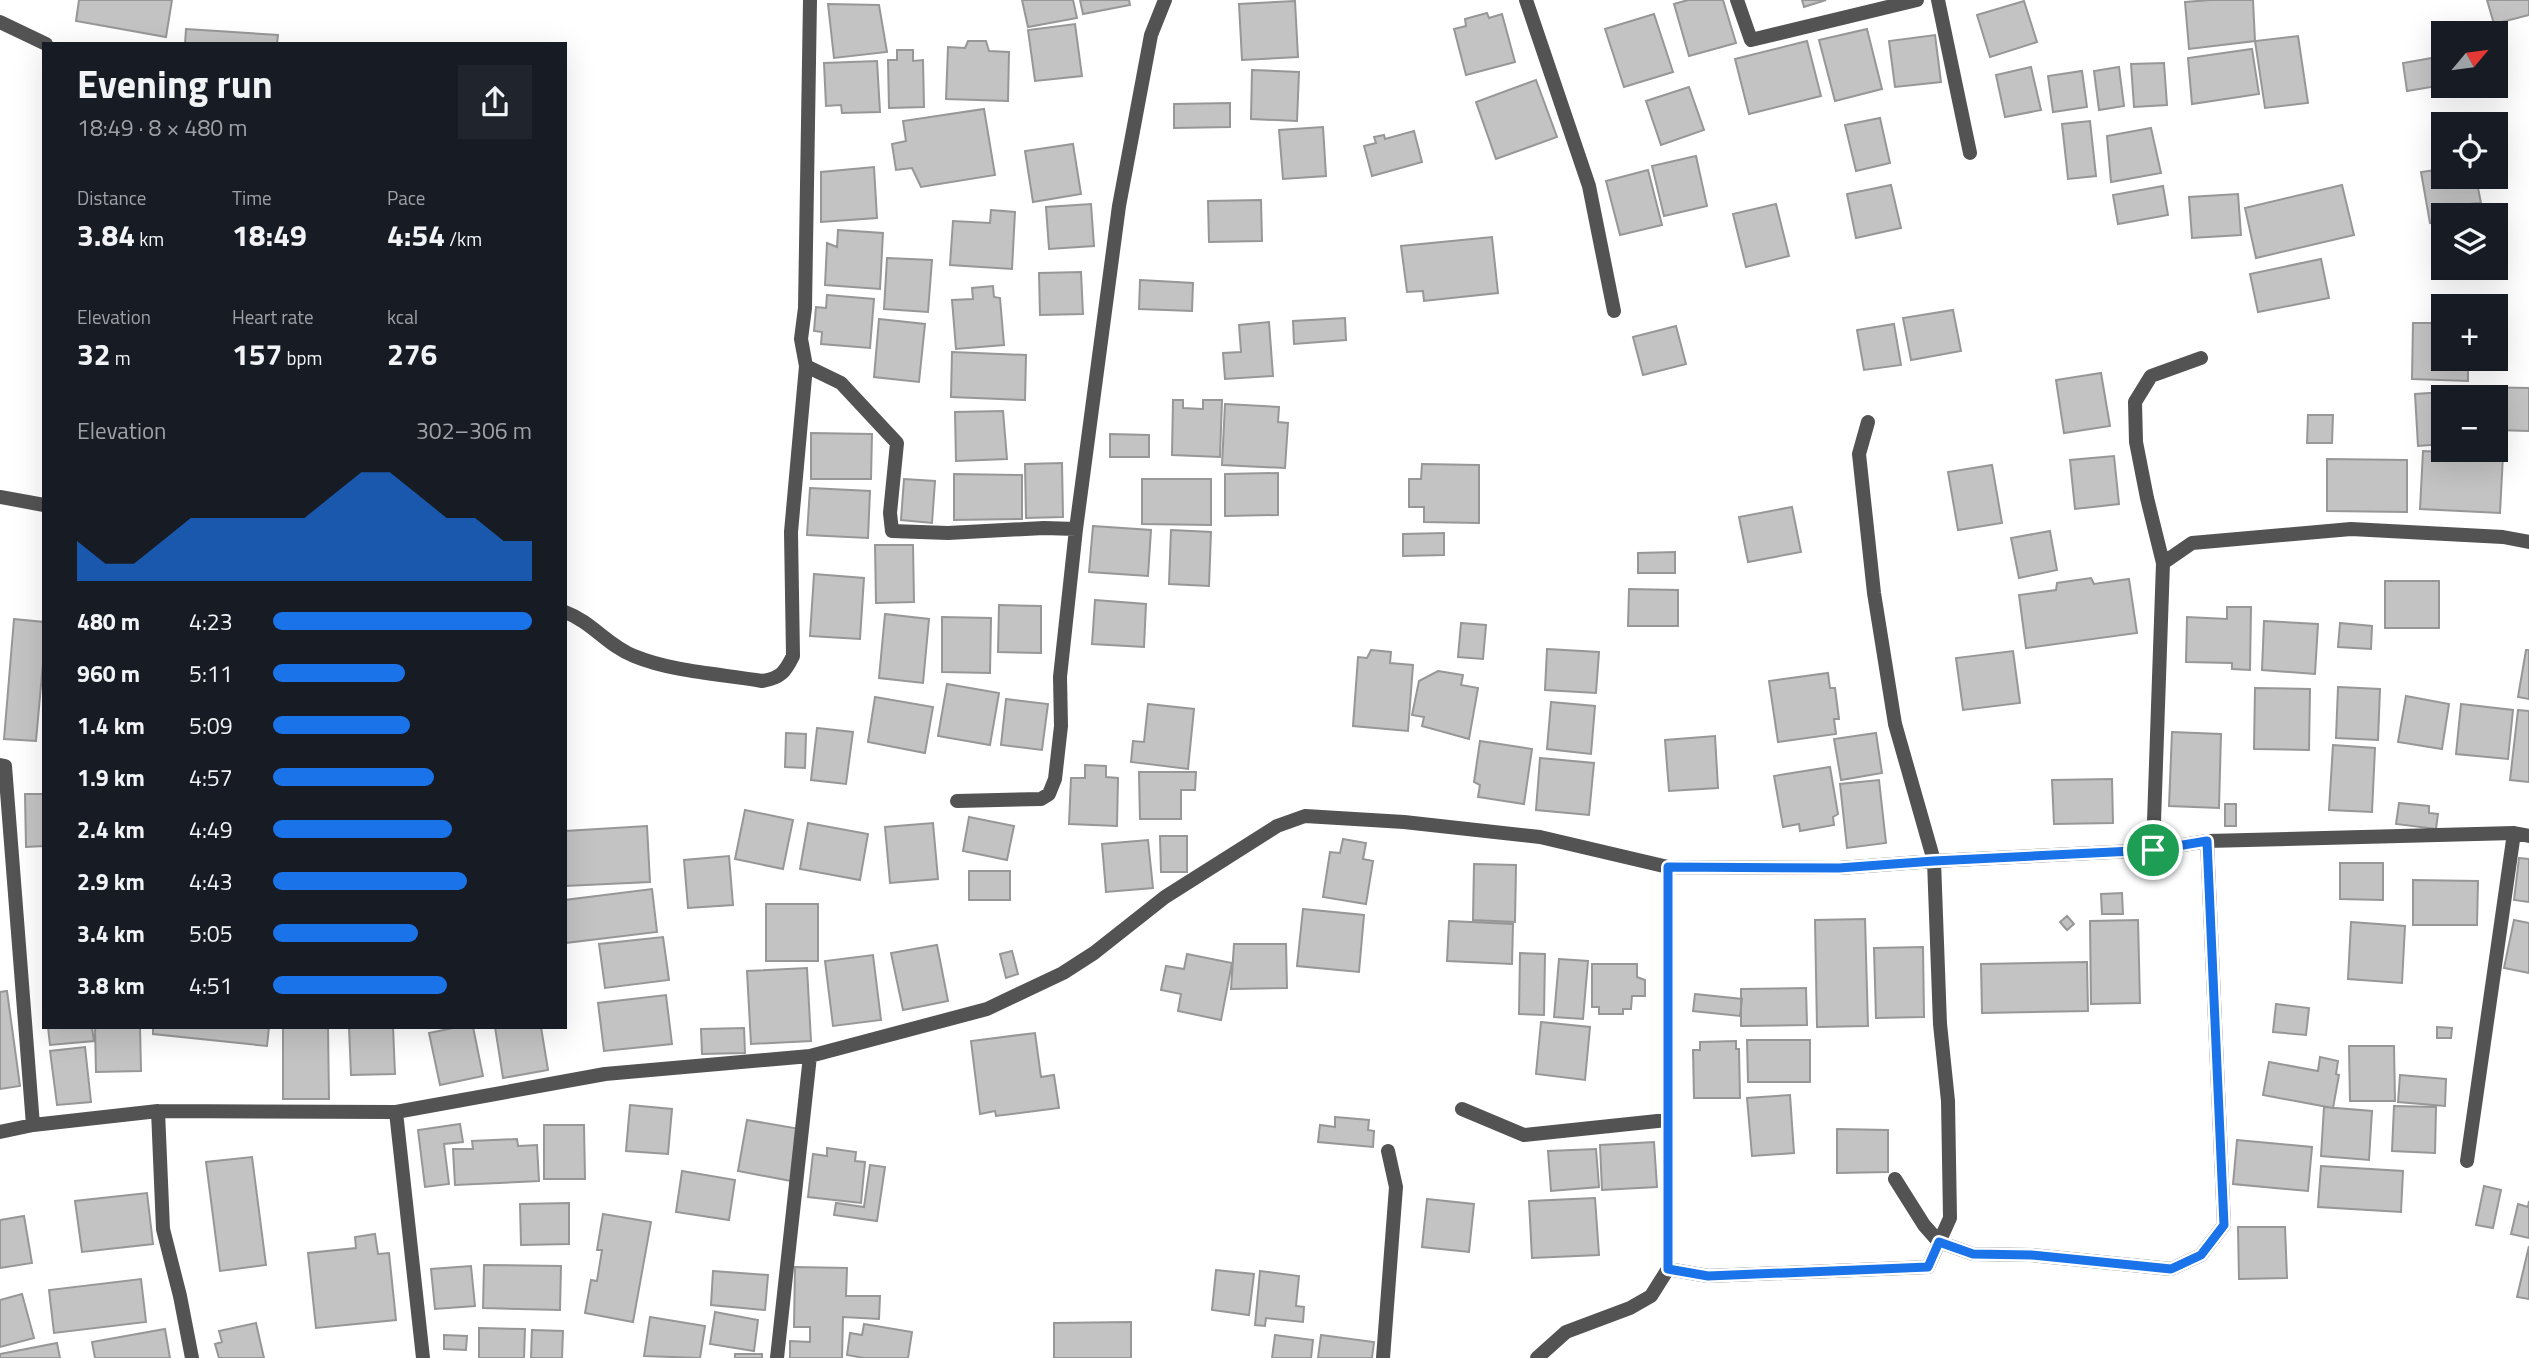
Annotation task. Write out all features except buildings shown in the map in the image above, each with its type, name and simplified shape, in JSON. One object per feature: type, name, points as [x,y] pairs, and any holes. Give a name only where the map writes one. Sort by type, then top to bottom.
[{"type":"street","points":[[567,613],[591,626],[614,646],[632,656],[654,663],[762,681],[785,674],[793,656],[791,532],[806,366],[801,340],[805,308],[810,0]]},
{"type":"street","points":[[957,801],[1041,799],[1049,794],[1055,779],[1061,726],[1060,677],[1076,530],[1119,206],[1151,35],[1165,0]]},
{"type":"street","points":[[1526,0],[1589,186],[1614,311]]},
{"type":"street","points":[[1737,0],[1751,40],[1917,0]]},
{"type":"street","points":[[1938,0],[1970,153]]},
{"type":"street","points":[[0,22],[42,42]]},
{"type":"street","points":[[2153,850],[2163,563],[2136,442],[2135,402],[2151,376],[2201,358]]},
{"type":"street","points":[[806,366],[841,383],[897,443],[890,513],[892,531],[948,533],[1044,528],[1076,530]]},
{"type":"street","points":[[1668,1269],[1708,1276],[1928,1267],[1950,1218],[1948,1101],[1940,1024],[1934,861],[1895,724],[1874,593],[1859,454],[1868,422]]},
{"type":"street","points":[[0,497],[42,505]]},
{"type":"street","points":[[2163,563],[2192,543],[2351,529],[2503,537],[2529,542]]},
{"type":"street","points":[[0,765],[5,766],[33,1125]]},
{"type":"street","points":[[0,1132],[33,1125],[158,1111],[396,1112],[605,1074],[810,1056],[987,1009],[1063,973],[1094,953],[1165,897],[1277,826],[1305,816],[1404,822],[1540,837],[1668,867],[1839,868],[2153,850],[2207,841],[2514,833],[2529,836]]},
{"type":"street","points":[[2467,1161],[2514,833]]},
{"type":"street","points":[[1895,1179],[1924,1225],[1939,1242],[1973,1254],[2031,1255],[2171,1269],[2201,1255],[2224,1225],[2207,841]]},
{"type":"street","points":[[1537,1358],[1566,1332],[1630,1308],[1651,1296],[1668,1269],[1668,867]]},
{"type":"street","points":[[777,1358],[810,1056]]},
{"type":"street","points":[[1462,1109],[1524,1135],[1667,1120]]},
{"type":"street","points":[[158,1111],[163,1229],[192,1358]]},
{"type":"street","points":[[396,1112],[423,1358]]},
{"type":"street","points":[[1383,1358],[1396,1187],[1388,1151]]},
{"type":"route","points":[[2207,841],[2224,1225],[2201,1255],[2171,1269],[2031,1255],[1973,1254],[1939,1242],[1928,1267],[1708,1276],[1668,1269],[1668,867],[1839,868],[2153,850],[2207,841]]}]
